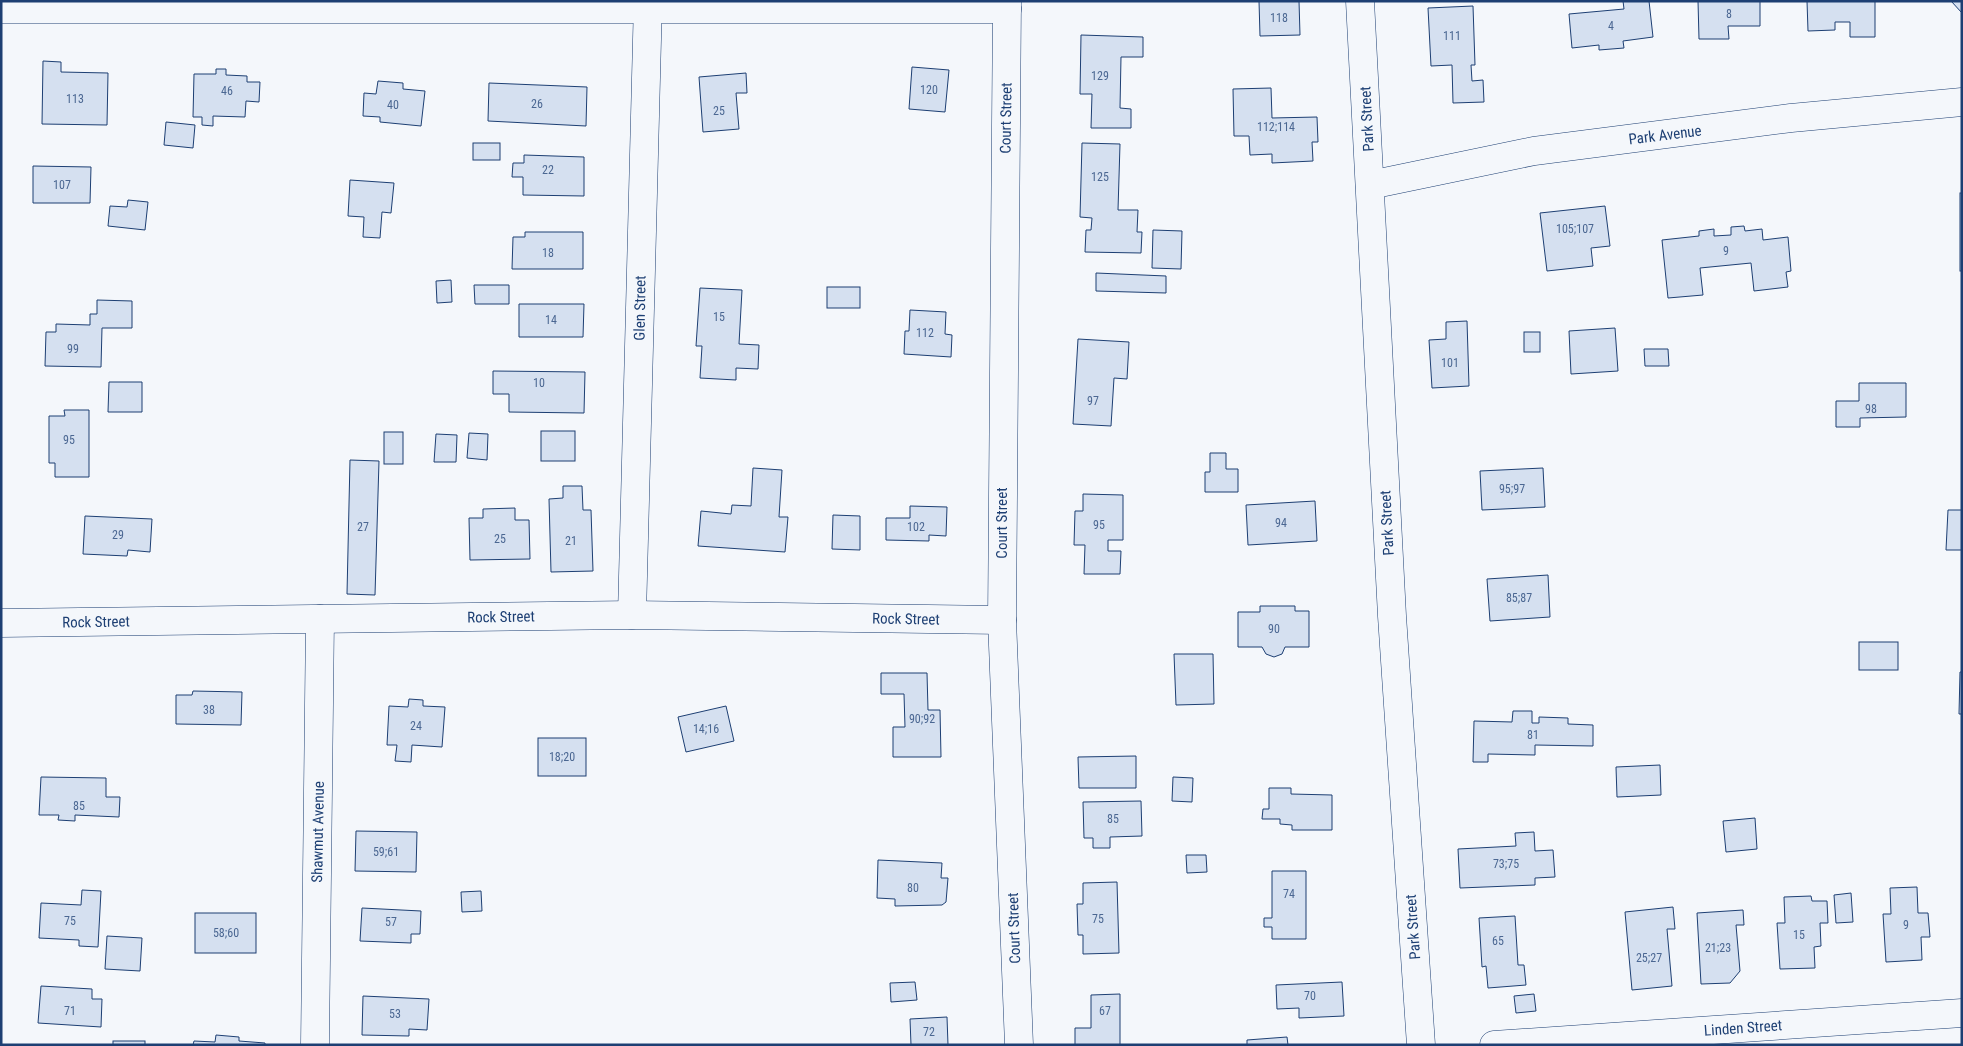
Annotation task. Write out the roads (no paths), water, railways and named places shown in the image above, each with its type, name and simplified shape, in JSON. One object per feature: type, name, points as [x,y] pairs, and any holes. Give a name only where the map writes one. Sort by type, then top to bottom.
[{"type":"street","name":"Park Street","points":[[1360,1],[1392,616],[1421,1045]]},
{"type":"street","points":[[1,9],[320,5],[1007,5]]},
{"type":"street","name":"Glen Street","points":[[632,615],[648,5]]},
{"type":"street","name":"Court Street","points":[[1007,5],[1002,620],[1018,1045]]},
{"type":"street","name":"Park Avenue","points":[[1370,185],[1534,151],[1791,118],[1962,102]]},
{"type":"street","name":"Rock Street","points":[[1,623],[632,615],[1002,620]]},
{"type":"street","name":"Shawmut Avenue","points":[[315,1045],[320,618]]},
{"type":"street","name":"Linden Street","points":[[1494,1045],[1962,1013]]}]
